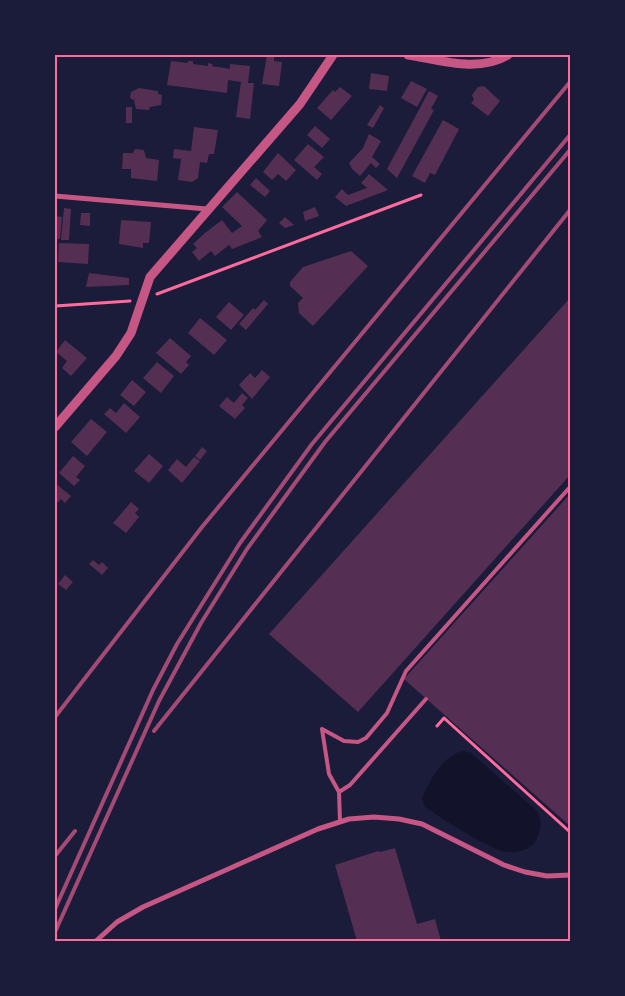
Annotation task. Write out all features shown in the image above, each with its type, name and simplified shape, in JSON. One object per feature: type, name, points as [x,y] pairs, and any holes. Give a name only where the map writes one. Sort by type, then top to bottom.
[{"type":"street","points":[[55,427],[116,356],[132,333],[150,278],[207,209],[300,104],[333,55]]},
{"type":"street","points":[[408,55],[461,64],[482,64],[508,55]]},
{"type":"street","points":[[55,196],[207,209]]},
{"type":"street","points":[[96,941],[117,922],[143,907],[265,852],[340,822],[374,817],[399,819],[422,824],[504,865],[547,876],[570,875]]},
{"type":"lane","points":[[340,822],[339,792],[330,774],[322,729],[344,741],[358,742],[366,738],[387,713],[406,671],[570,486]]},
{"type":"lane","points":[[339,792],[350,784],[426,699]]},
{"type":"path","points":[[55,306],[142,300],[421,195]]},
{"type":"path","points":[[437,726],[444,718],[570,832]]},
{"type":"shaded area","points":[[463,751],[471,753],[537,811],[541,823],[540,829],[536,840],[525,850],[508,852],[498,850],[470,836],[425,807],[422,798],[429,783],[448,758]]},
{"type":"building","points":[[267,55],[274,56],[274,61],[282,62],[279,86],[262,84]]},
{"type":"building","points":[[171,61],[188,63],[188,61],[193,61],[193,64],[208,66],[208,63],[213,64],[212,66],[230,69],[230,64],[250,66],[248,83],[254,83],[250,119],[236,117],[241,82],[228,80],[227,93],[167,85]]},
{"type":"building","points":[[371,73],[389,76],[387,91],[369,89]]},
{"type":"building","points":[[411,81],[427,89],[417,107],[401,98]]},
{"type":"building","points":[[484,86],[500,101],[488,116],[471,103],[474,100],[472,95],[478,87]]},
{"type":"building","points":[[340,87],[352,96],[331,120],[317,108],[333,90],[335,92]]},
{"type":"building","points":[[139,88],[158,91],[158,94],[162,95],[161,105],[150,107],[149,110],[136,109],[134,100],[130,98],[131,92]]},
{"type":"building","points":[[429,91],[438,96],[431,109],[434,110],[397,178],[387,169]]},
{"type":"building","points":[[380,105],[384,108],[373,128],[367,125]]},
{"type":"building","points":[[126,107],[132,107],[132,123],[126,123]]},
{"type":"building","points":[[443,120],[459,129],[435,175],[430,173],[425,183],[412,176]]},
{"type":"building","points":[[315,126],[330,139],[322,148],[307,135]]},
{"type":"building","points":[[194,127],[218,130],[214,154],[209,154],[207,163],[200,162],[198,178],[192,182],[178,180],[181,159],[173,158],[174,149],[191,151]]},
{"type":"building","points":[[369,134],[381,141],[372,157],[380,164],[376,168],[371,163],[360,176],[352,169],[349,163],[363,148]]},
{"type":"building","points":[[308,144],[324,157],[314,167],[322,174],[317,180],[294,160]]},
{"type":"building","points":[[135,149],[144,150],[146,158],[159,160],[157,181],[131,178],[131,169],[122,169],[123,153],[133,153]]},
{"type":"building","points":[[278,153],[296,170],[286,181],[278,174],[272,180],[263,172]]},
{"type":"building","points":[[369,174],[388,190],[346,206],[335,197],[342,189],[348,195],[367,188],[361,183]]},
{"type":"building","points":[[256,178],[270,191],[265,197],[250,185]]},
{"type":"building","points":[[237,192],[267,220],[258,231],[262,237],[232,249],[229,245],[215,256],[211,251],[199,261],[192,252],[197,248],[193,244],[205,233],[222,220],[232,233],[242,226],[222,207]]},
{"type":"building","points":[[315,207],[319,216],[305,221],[303,212]]},
{"type":"building","points":[[64,208],[71,209],[69,240],[61,240]]},
{"type":"building","points":[[81,213],[90,213],[90,226],[80,225]]},
{"type":"building","points":[[55,216],[62,217],[60,239],[55,239]]},
{"type":"building","points":[[285,217],[294,225],[285,228],[279,223]]},
{"type":"building","points":[[121,220],[151,222],[149,243],[143,243],[143,248],[119,244]]},
{"type":"building","points":[[59,243],[89,244],[88,264],[58,262]]},
{"type":"building","points":[[351,251],[368,266],[313,326],[299,313],[298,303],[303,298],[290,286],[290,282],[303,267]]},
{"type":"building","points":[[89,273],[129,278],[129,285],[86,287]]},
{"type":"building","points":[[570,298],[570,475],[358,712],[269,634]]},
{"type":"building","points":[[264,300],[268,304],[246,330],[239,324],[253,308],[255,310]]},
{"type":"building","points":[[229,302],[244,315],[231,330],[216,317]]},
{"type":"building","points":[[200,318],[227,340],[214,355],[188,333]]},
{"type":"building","points":[[170,338],[191,356],[186,362],[189,365],[181,374],[156,353]]},
{"type":"building","points":[[65,340],[87,358],[71,376],[62,368],[67,361],[56,352]]},
{"type":"building","points":[[157,362],[174,376],[161,393],[143,378]]},
{"type":"building","points":[[262,370],[270,377],[252,399],[239,385],[250,373],[255,378]]},
{"type":"building","points":[[132,380],[146,392],[134,406],[120,395]]},
{"type":"building","points":[[242,393],[248,398],[242,405],[245,408],[235,419],[219,406],[227,397],[234,403]]},
{"type":"building","points":[[124,403],[140,417],[126,433],[104,414],[110,408],[116,413]]},
{"type":"building","points":[[91,419],[107,432],[87,456],[71,442]]},
{"type":"building","points":[[202,447],[207,451],[200,460],[195,456]]},
{"type":"building","points":[[149,454],[163,466],[149,483],[134,471]]},
{"type":"building","points":[[73,456],[85,466],[76,477],[80,480],[74,486],[59,473]]},
{"type":"building","points":[[194,457],[200,461],[182,483],[168,470],[177,459],[186,467]]},
{"type":"building","points":[[55,483],[71,496],[65,503],[61,499],[55,505]]},
{"type":"building","points":[[570,494],[570,826],[404,679]]},
{"type":"building","points":[[131,502],[139,509],[135,513],[139,517],[126,533],[113,523]]},
{"type":"building","points":[[93,560],[99,565],[102,562],[108,568],[102,575],[89,564]]},
{"type":"building","points":[[65,575],[73,582],[66,590],[58,584]]},
{"type":"building","points":[[395,848],[417,924],[435,919],[441,941],[357,941],[335,865],[378,851]]},
{"type":"railway","points":[[55,717],[202,527],[570,82]]},
{"type":"railway","points":[[55,909],[153,690],[177,644],[240,543],[312,444],[570,135]]},
{"type":"railway","points":[[55,932],[159,701],[201,623],[247,549],[325,442],[570,150]]},
{"type":"railway","points":[[154,731],[570,210]]},
{"type":"railway","points":[[55,856],[75,831]]}]
